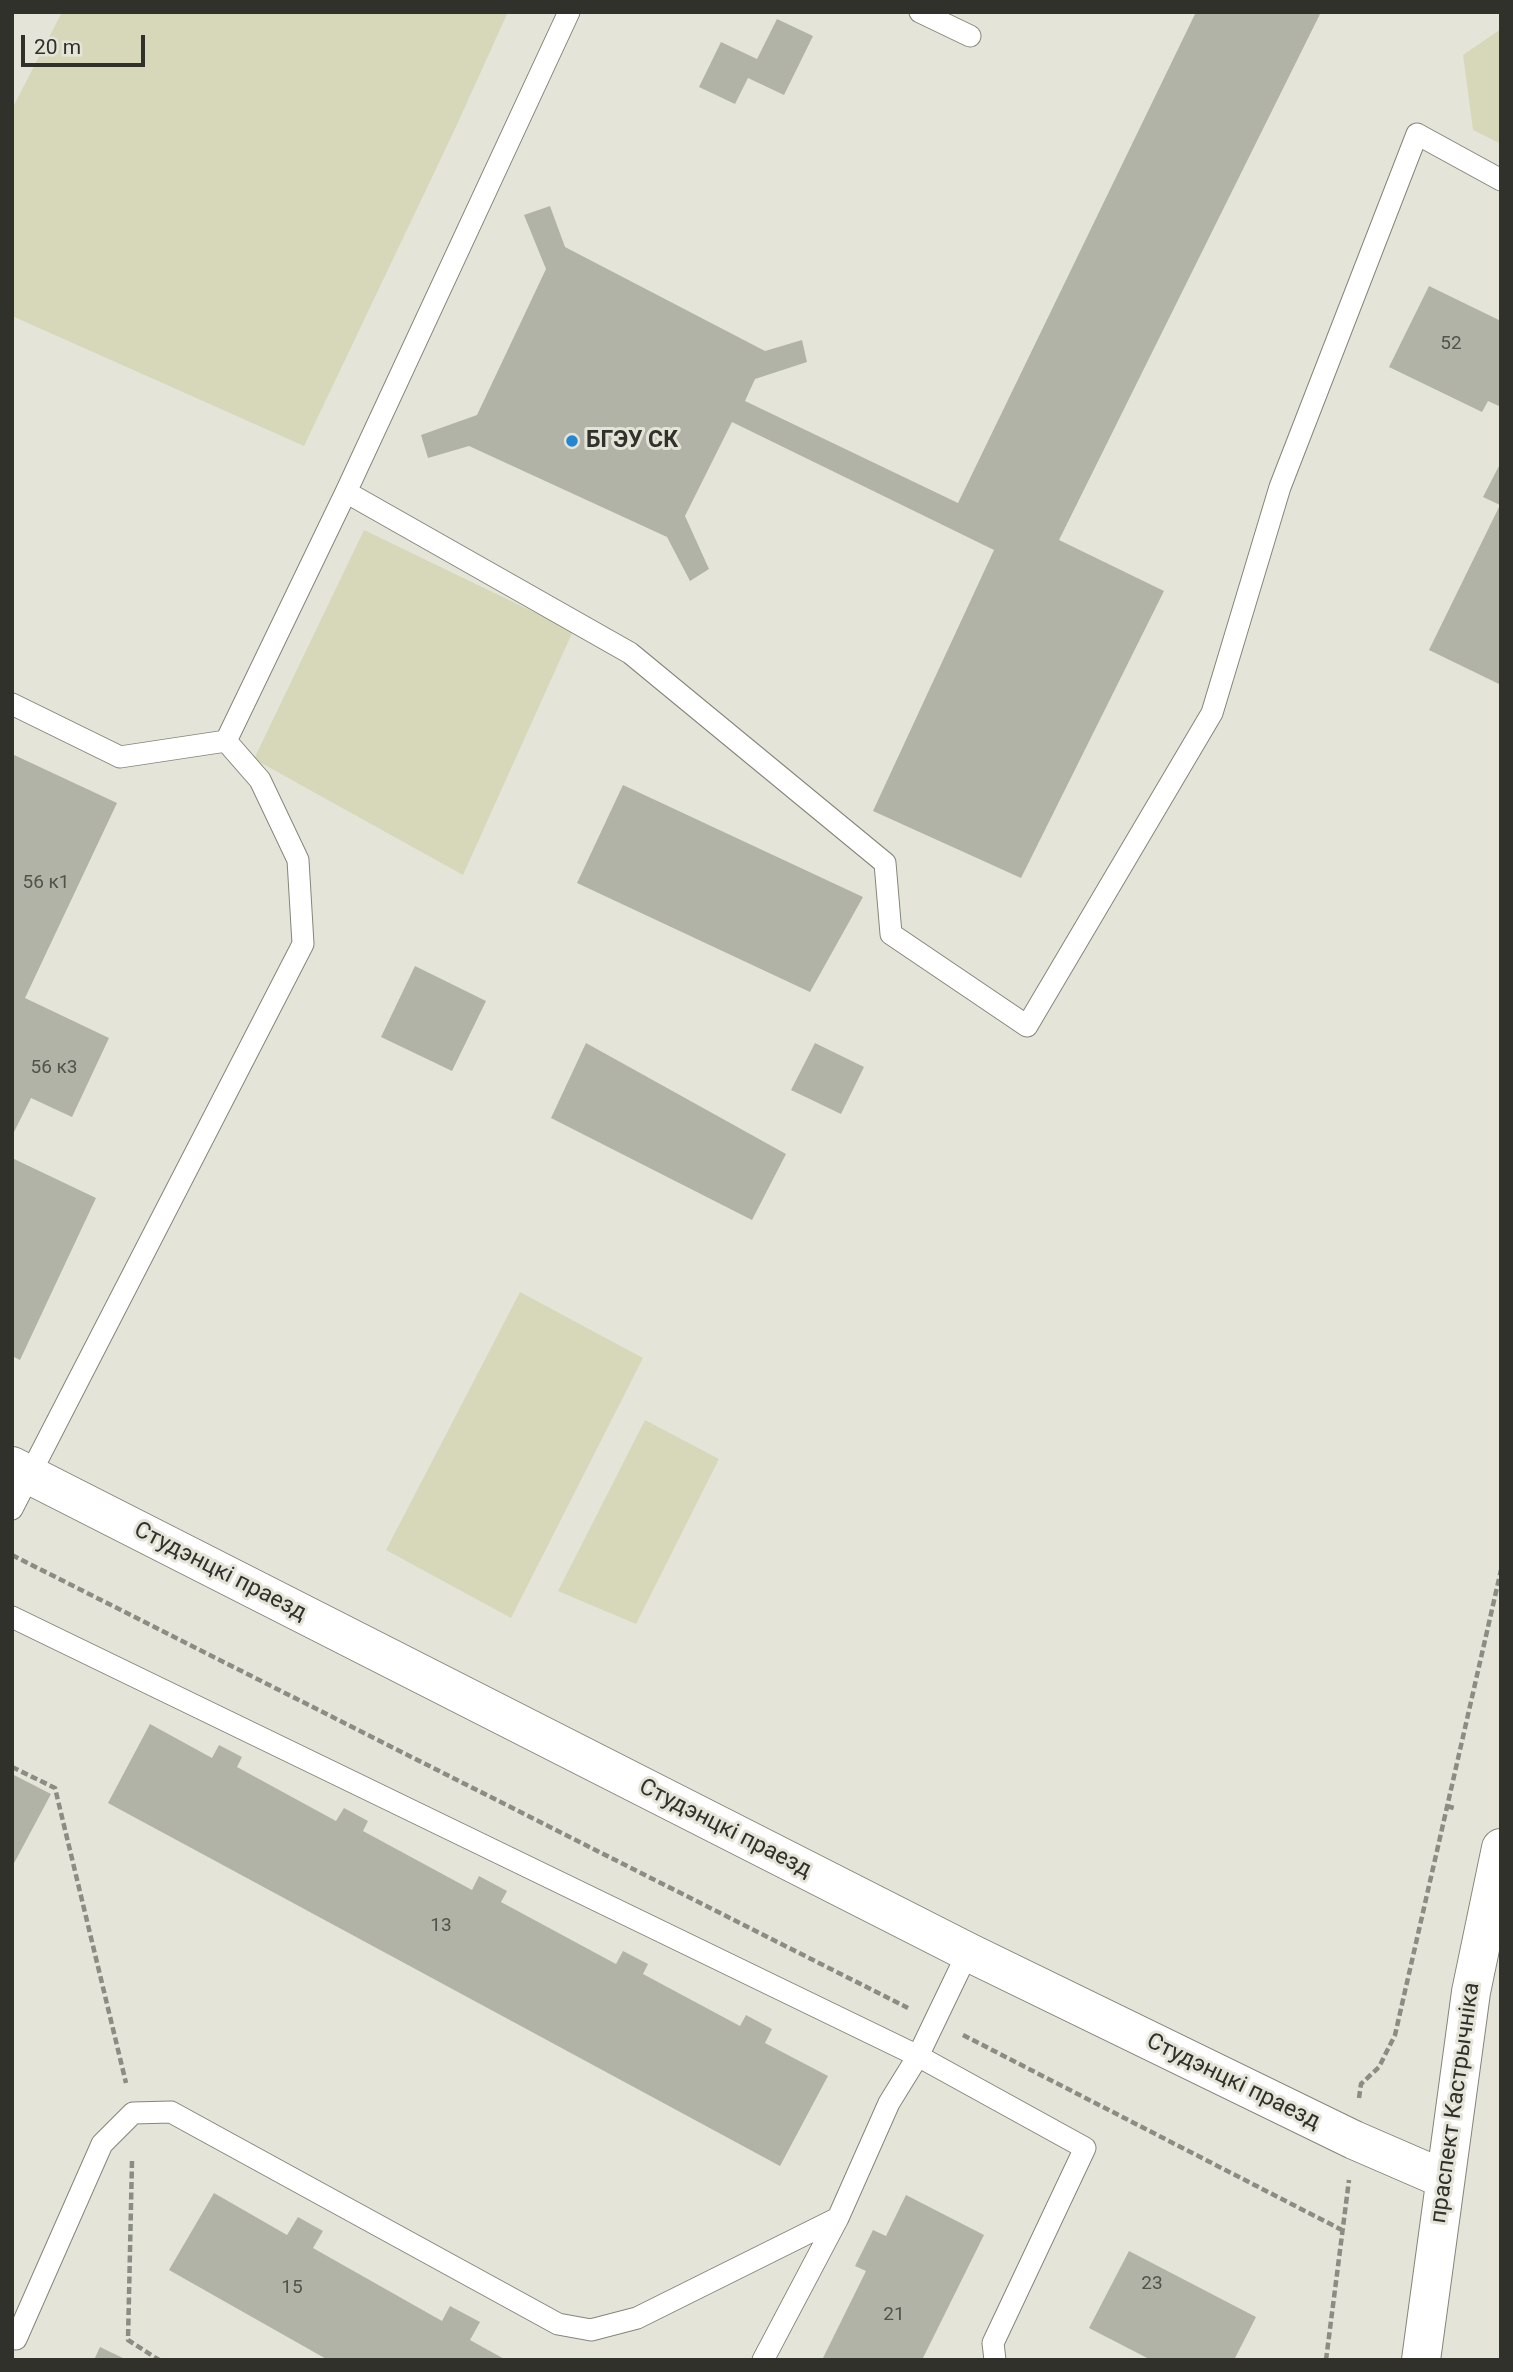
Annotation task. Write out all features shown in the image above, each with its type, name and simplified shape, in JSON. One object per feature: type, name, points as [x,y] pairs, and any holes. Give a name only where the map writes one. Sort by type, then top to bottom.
[{"type":"street","name":"Студэнцкі праезд","points":[[21,1471],[968,1952],[1354,2140],[1444,2179]]},
{"type":"street","name":"праспект Кастрычніка","points":[[1421,2360],[1471,1992],[1501,1848]]},
{"type":"lane","points":[[226,741],[346,492],[569,12]]},
{"type":"lane","points":[[920,12],[970,36]]},
{"type":"lane","points":[[346,492],[630,653],[885,863],[891,934],[1027,1026],[1212,713],[1280,487],[1417,134],[1501,180]]},
{"type":"lane","points":[[12,704],[120,757],[226,741]]},
{"type":"lane","points":[[12,1508],[21,1471],[303,944],[298,860],[260,780],[226,741]]},
{"type":"lane","points":[[12,1617],[918,2056],[1085,2147],[993,2343],[995,2360]]},
{"type":"lane","points":[[763,2360],[838,2218],[889,2103],[918,2056],[968,1952]]},
{"type":"lane","points":[[16,2339],[102,2144],[133,2113],[171,2112],[558,2323],[590,2330],[638,2318],[838,2218]]},
{"type":"path","points":[[12,1555],[1342,2230]]},
{"type":"path","points":[[1326,2360],[1361,2084],[1379,2067],[1395,2035],[1501,1570]]},
{"type":"path","points":[[12,1767],[55,1788],[133,2113],[128,2340],[159,2360]]},
{"type":"path","points":[[1447,1806],[1457,1809]]},
{"type":"green space","points":[[62,12],[508,12],[304,446],[12,316],[12,109]]},
{"type":"green space","points":[[1501,29],[1501,144],[1473,130],[1463,55]]},
{"type":"green space","points":[[364,530],[573,631],[463,875],[254,759]]},
{"type":"green space","points":[[520,1292],[643,1358],[511,1618],[386,1550]]},
{"type":"green space","points":[[645,1420],[719,1459],[636,1624],[558,1591]]},
{"type":"building","name":"БГЭУ СК","points":[[1196,12],[1321,12],[1059,540],[1164,591],[1021,878],[873,811],[994,550],[732,422],[685,516],[709,569],[690,581],[667,537],[469,446],[428,458],[421,435],[477,415],[546,269],[524,215],[550,206],[565,247],[765,351],[802,340],[807,362],[755,379],[745,401],[958,503]]},
{"type":"building","points":[[777,19],[813,36],[784,95],[748,78],[735,104],[699,87],[721,42],[757,59]]},
{"type":"building","points":[[1429,286],[1501,321],[1501,407],[1488,401],[1482,412],[1389,367]]},
{"type":"building","points":[[1501,462],[1499,684],[1429,650],[1500,505],[1483,497]]},
{"type":"building","points":[[12,754],[117,803],[25,998],[109,1038],[72,1117],[31,1098],[12,1136]]},
{"type":"building","points":[[623,785],[863,897],[810,992],[577,883]]},
{"type":"building","points":[[415,966],[486,1001],[452,1071],[381,1037]]},
{"type":"building","points":[[586,1043],[786,1154],[752,1220],[551,1118]]},
{"type":"building","points":[[815,1043],[864,1067],[841,1114],[791,1090]]},
{"type":"building","points":[[12,1158],[96,1198],[20,1360],[12,1356]]},
{"type":"building","points":[[150,1724],[212,1758],[219,1745],[242,1757],[237,1767],[336,1821],[344,1808],[368,1821],[363,1831],[472,1890],[479,1876],[507,1891],[501,1902],[616,1964],[623,1951],[648,1964],[643,1974],[740,2026],[746,2015],[772,2029],[765,2043],[828,2076],[780,2166],[108,1803]]},
{"type":"building","points":[[12,1774],[51,1794],[12,1867]]},
{"type":"building","points":[[214,2193],[287,2235],[298,2217],[323,2231],[313,2248],[442,2321],[450,2306],[480,2322],[470,2340],[506,2360],[328,2360],[169,2270]]},
{"type":"building","points":[[906,2195],[984,2235],[922,2360],[822,2360],[866,2271],[855,2266],[873,2230],[886,2236]]},
{"type":"building","points":[[1129,2251],[1256,2317],[1234,2360],[1151,2360],[1089,2328]]},
{"type":"building","points":[[100,2347],[127,2360],[94,2360]]},
{"type":"place","name":"БГЭУ СК","points":[[572,441]]}]
